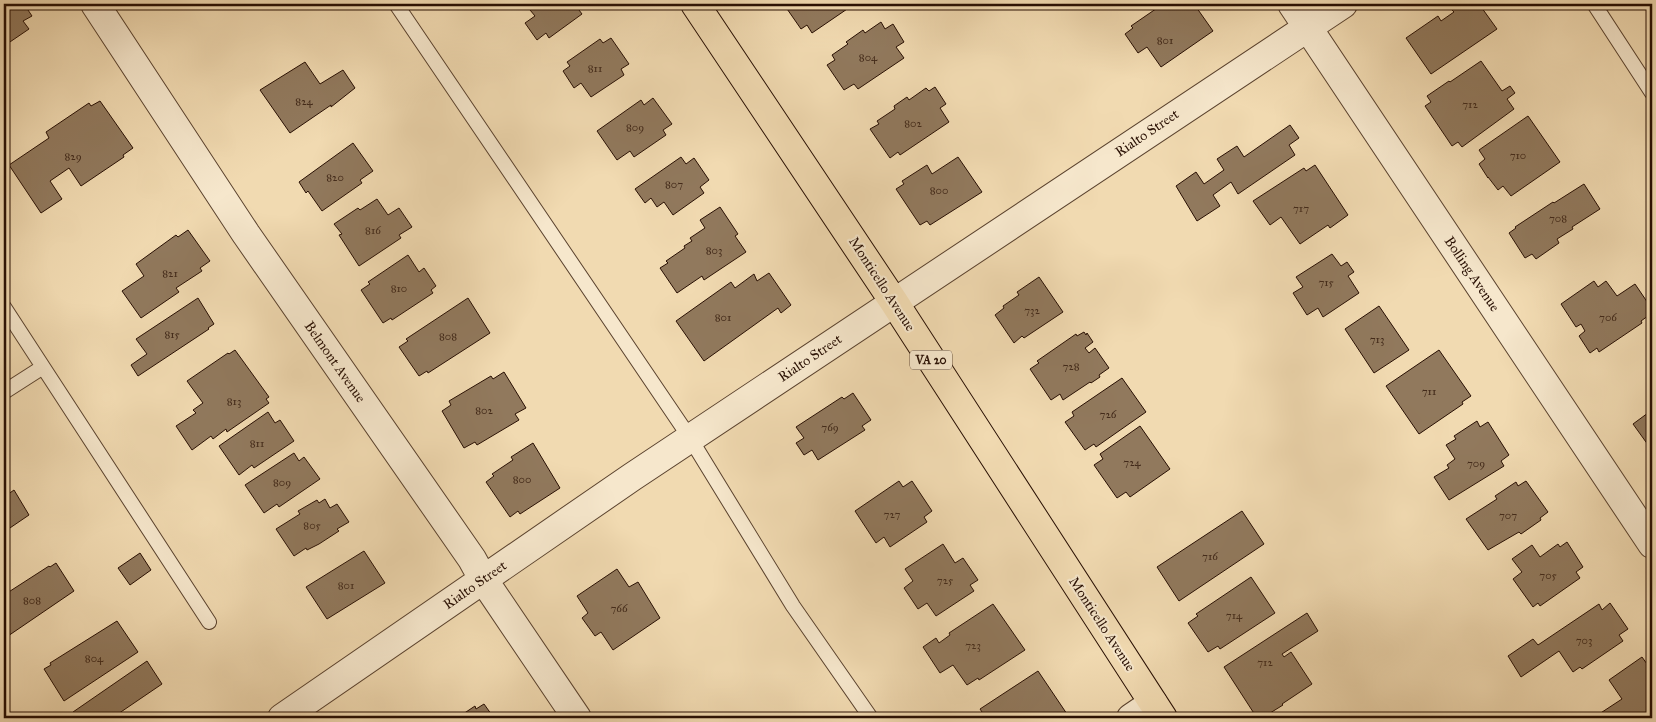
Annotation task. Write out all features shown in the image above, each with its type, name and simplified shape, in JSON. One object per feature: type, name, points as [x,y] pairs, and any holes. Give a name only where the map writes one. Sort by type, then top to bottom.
[{"type":"main road","name":"Monticello Avenue","points":[[695,4],[894,302],[1158,711]]},
{"type":"street","name":"Belmont Avenue","points":[[95,4],[246,234],[472,559],[483,579],[577,718]]},
{"type":"street","name":"Bolling Avenue","points":[[1292,4],[1652,544]]},
{"type":"street","name":"Rialto Street","points":[[282,718],[690,438],[1343,4]]},
{"type":"street","points":[[1131,718],[1158,711]]},
{"type":"lane","points":[[396,4],[690,438],[793,606],[871,718]]},
{"type":"lane","points":[[1594,4],[1652,93]]},
{"type":"lane","points":[[4,308],[209,622]]},
{"type":"lane","points":[[4,392],[42,367]]},
{"type":"building","points":[[4,4],[24,4],[32,16],[23,21],[29,29],[4,46]]},
{"type":"building","points":[[525,4],[588,4],[579,10],[582,14],[549,38],[546,33],[537,40],[525,23],[535,16]]},
{"type":"building","points":[[789,4],[853,5],[812,33],[807,25],[801,29],[785,6]]},
{"type":"building","points":[[1163,4],[1194,4],[1213,31],[1161,67],[1147,47],[1138,53],[1125,34],[1133,28],[1131,26]]},
{"type":"building","points":[[1456,4],[1479,4],[1497,29],[1431,74],[1406,38],[1438,16],[1441,21],[1454,12],[1450,8]]},
{"type":"building","points":[[881,22],[885,29],[893,24],[904,42],[896,47],[904,58],[858,89],[854,84],[844,90],[827,65],[835,60],[832,55],[863,30],[865,33]]},
{"type":"building","points":[[611,38],[629,64],[621,69],[624,75],[591,97],[581,83],[574,88],[563,71],[570,66],[567,62],[600,39],[603,43]]},
{"type":"building","points":[[1481,61],[1502,91],[1510,86],[1515,93],[1507,99],[1514,109],[1462,147],[1458,142],[1452,146],[1425,106],[1431,102],[1427,96]]},
{"type":"building","points":[[305,62],[320,84],[343,70],[355,88],[331,107],[331,105],[290,133],[260,90]]},
{"type":"building","points":[[935,87],[946,104],[940,108],[949,122],[900,155],[898,152],[890,158],[870,129],[879,124],[877,121],[895,109],[894,106],[907,97],[909,100],[926,88],[929,91]]},
{"type":"building","points":[[653,98],[672,124],[663,130],[666,135],[634,157],[630,151],[617,160],[597,131],[641,100],[644,105]]},
{"type":"building","points":[[100,101],[133,148],[123,155],[124,157],[81,186],[69,168],[50,181],[62,199],[41,213],[9,165],[49,138],[46,132],[89,103],[91,106]]},
{"type":"building","points":[[1528,116],[1560,162],[1511,196],[1503,186],[1498,190],[1488,178],[1479,164],[1485,159],[1479,150]]},
{"type":"building","points":[[1290,125],[1299,138],[1289,145],[1295,155],[1238,194],[1231,182],[1213,195],[1220,206],[1197,221],[1176,186],[1196,172],[1204,184],[1224,170],[1217,159],[1237,146],[1244,157]]},
{"type":"building","points":[[353,143],[373,171],[360,180],[362,183],[322,211],[299,182]]},
{"type":"building","points":[[681,157],[686,164],[694,158],[709,180],[700,187],[704,193],[673,215],[664,202],[657,207],[651,198],[645,203],[635,189]]},
{"type":"building","points":[[958,157],[982,192],[930,225],[927,221],[920,225],[896,189],[904,184],[902,181],[927,165],[932,174]]},
{"type":"building","points":[[1315,165],[1348,215],[1330,228],[1328,225],[1300,244],[1281,217],[1270,225],[1253,201],[1304,168],[1306,171]]},
{"type":"building","points":[[1584,184],[1600,209],[1572,227],[1573,229],[1557,239],[1559,243],[1536,259],[1532,254],[1525,258],[1509,233],[1553,202]]},
{"type":"building","points":[[377,199],[388,215],[399,208],[412,227],[399,235],[401,238],[359,266],[339,235],[342,234],[334,224],[358,208],[360,210]]},
{"type":"building","points":[[720,207],[738,234],[735,236],[746,252],[704,280],[702,276],[677,293],[660,268],[692,241],[690,238],[705,228],[700,220]]},
{"type":"building","points":[[188,230],[210,261],[200,268],[202,271],[176,288],[179,292],[141,318],[122,291],[144,276],[136,264],[176,235],[178,237]]},
{"type":"building","points":[[1332,254],[1341,266],[1347,262],[1354,272],[1348,276],[1359,293],[1323,317],[1318,308],[1307,315],[1293,293],[1303,287],[1296,277]]},
{"type":"building","points":[[408,255],[419,272],[424,268],[436,286],[431,290],[433,293],[392,320],[391,318],[383,323],[361,290],[370,284],[368,282]]},
{"type":"building","points":[[769,273],[791,305],[781,313],[778,308],[704,361],[676,321],[731,282],[735,288],[754,274],[757,281]]},
{"type":"building","points":[[1039,277],[1063,312],[1024,338],[1022,336],[1014,343],[995,315],[1004,308],[1003,306],[1019,295],[1017,292]]},
{"type":"building","points":[[1594,281],[1598,287],[1606,281],[1617,296],[1635,284],[1652,309],[1652,313],[1641,321],[1642,323],[1599,352],[1597,348],[1590,353],[1579,336],[1585,331],[1581,324],[1576,327],[1561,304]]},
{"type":"building","points":[[198,298],[214,324],[138,376],[131,365],[147,354],[136,339]]},
{"type":"building","points":[[468,298],[490,333],[428,373],[427,371],[419,376],[399,347],[408,341],[406,339]]},
{"type":"building","points":[[1379,306],[1409,350],[1374,373],[1345,329]]},
{"type":"building","points":[[1084,332],[1086,335],[1087,333],[1093,342],[1085,348],[1089,353],[1095,348],[1109,368],[1099,375],[1100,377],[1063,400],[1060,394],[1051,400],[1030,369],[1039,363],[1037,361],[1076,334],[1077,336]]},
{"type":"building","points":[[235,350],[269,397],[266,399],[269,403],[227,432],[226,429],[213,439],[211,436],[192,450],[176,426],[196,413],[193,410],[203,403],[187,381]]},
{"type":"building","points":[[1439,350],[1471,396],[1462,402],[1463,404],[1419,434],[1386,386]]},
{"type":"building","points":[[504,372],[526,408],[515,414],[519,420],[477,445],[475,442],[464,448],[442,411],[451,405],[449,401],[491,376],[493,379]]},
{"type":"building","points":[[1122,378],[1146,412],[1096,447],[1094,444],[1085,450],[1065,422],[1074,416],[1072,412]]},
{"type":"building","points":[[853,393],[871,420],[862,426],[865,430],[818,460],[812,450],[804,455],[796,443],[804,438],[796,427],[842,397],[844,399]]},
{"type":"building","points":[[1652,410],[1652,448],[1651,449],[1633,424]]},
{"type":"building","points":[[268,412],[275,423],[280,420],[294,441],[254,468],[252,465],[239,475],[219,446]]},
{"type":"building","points":[[1477,421],[1480,427],[1488,422],[1509,455],[1501,461],[1504,466],[1449,500],[1434,477],[1449,468],[1447,465],[1455,459],[1446,445],[1456,439],[1454,436]]},
{"type":"building","points":[[1140,426],[1170,469],[1130,497],[1126,492],[1117,498],[1094,465],[1103,459],[1100,454]]},
{"type":"building","points":[[533,443],[560,488],[520,514],[518,511],[510,517],[486,482],[494,476],[492,474],[513,460],[511,457]]},
{"type":"building","points":[[294,453],[299,461],[304,457],[320,479],[279,507],[277,504],[264,513],[245,485]]},
{"type":"building","points":[[899,481],[903,487],[912,481],[932,511],[924,517],[927,522],[890,547],[884,537],[876,543],[855,511]]},
{"type":"building","points":[[1526,481],[1548,512],[1540,518],[1541,520],[1521,534],[1519,532],[1488,550],[1466,519],[1497,499],[1495,496],[1516,482],[1518,486]]},
{"type":"building","points":[[14,490],[29,515],[4,532],[4,497]]},
{"type":"building","points":[[325,499],[330,508],[337,504],[349,522],[319,544],[307,550],[306,548],[294,556],[276,529],[300,514],[298,511],[317,500],[319,503]]},
{"type":"building","points":[[1242,511],[1264,544],[1179,601],[1157,567]]},
{"type":"building","points":[[1567,542],[1583,567],[1576,572],[1580,578],[1540,606],[1538,603],[1533,607],[1513,579],[1522,572],[1512,559],[1532,545],[1540,557],[1558,544],[1560,547]]},
{"type":"building","points":[[943,544],[955,563],[963,558],[978,580],[970,585],[974,591],[936,616],[927,603],[918,609],[904,588],[913,581],[905,569]]},
{"type":"building","points":[[364,551],[385,583],[327,619],[306,587]]},
{"type":"building","points":[[140,553],[151,570],[130,585],[118,568]]},
{"type":"building","points":[[56,563],[74,591],[8,636],[4,630],[4,595]]},
{"type":"building","points":[[617,569],[629,587],[638,582],[660,618],[613,650],[601,632],[595,636],[582,618],[588,613],[577,596]]},
{"type":"building","points":[[1251,577],[1275,613],[1220,649],[1218,646],[1208,652],[1188,623],[1198,616],[1196,614]]},
{"type":"building","points":[[1610,603],[1628,629],[1619,635],[1623,641],[1582,669],[1580,667],[1573,672],[1559,651],[1521,677],[1508,656],[1533,639],[1538,645],[1599,604],[1602,610]]},
{"type":"building","points":[[993,604],[1025,650],[979,680],[978,678],[967,685],[953,665],[940,673],[923,647],[936,638],[939,643],[950,635],[949,633]]},
{"type":"building","points":[[1307,613],[1318,631],[1282,654],[1284,657],[1291,652],[1312,684],[1262,718],[1257,718],[1224,667]]},
{"type":"building","points":[[117,621],[138,652],[64,701],[44,669],[51,665],[50,663]]},
{"type":"building","points":[[1642,657],[1652,671],[1652,679],[1650,681],[1652,684],[1652,718],[1593,718],[1622,699],[1609,680]]},
{"type":"building","points":[[147,661],[162,684],[112,718],[78,718],[73,712]]},
{"type":"building","points":[[1038,671],[1069,717],[986,718],[980,709]]},
{"type":"building","points":[[484,704],[494,718],[457,718],[475,706],[476,709]]}]
